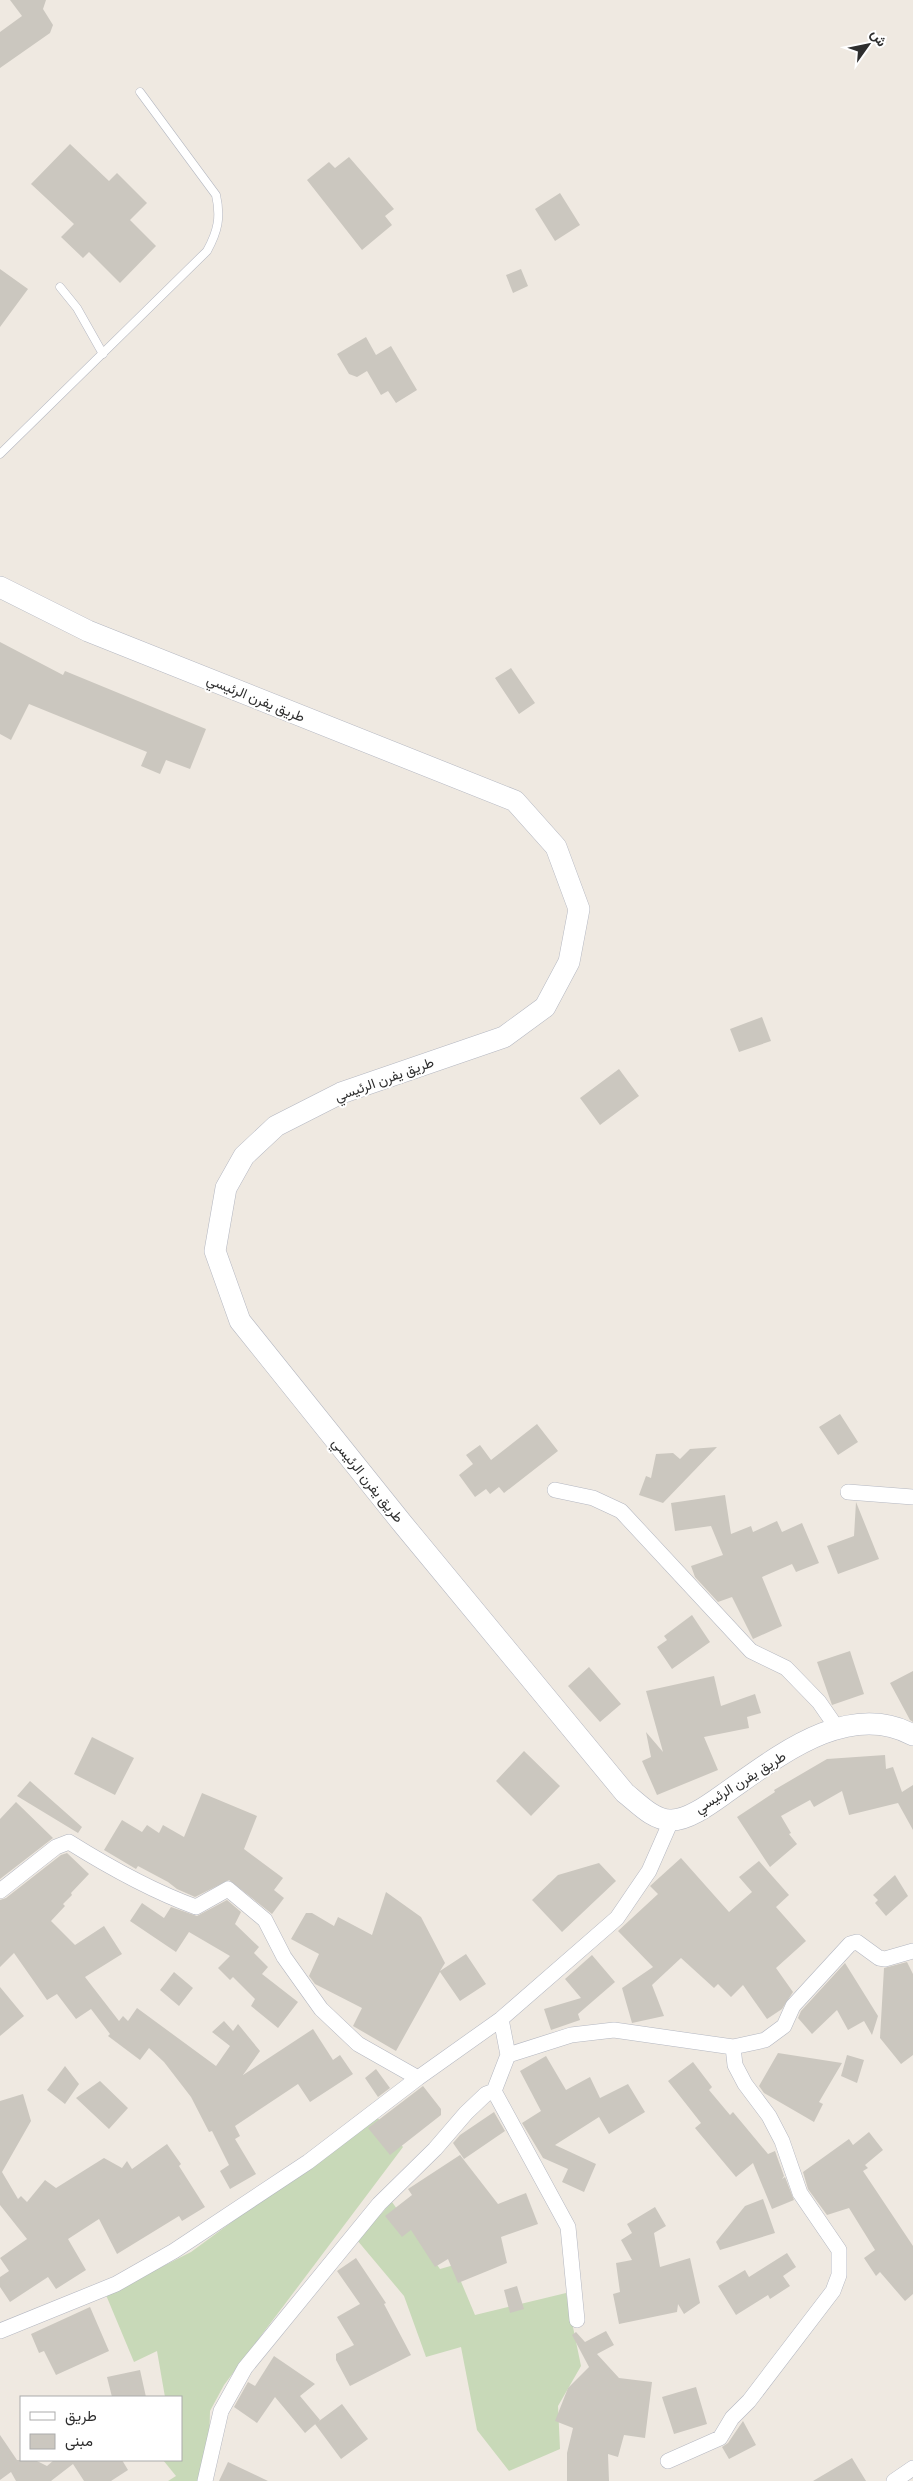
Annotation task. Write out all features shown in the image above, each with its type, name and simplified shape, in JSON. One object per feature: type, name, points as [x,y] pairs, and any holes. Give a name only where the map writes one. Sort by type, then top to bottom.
[{"type":"main road","name":"طريق يفرن الرئيسي","points":[[0,587],[88,631],[515,801],[556,847],[579,909],[569,962],[545,1007],[504,1037],[341,1092],[276,1126],[244,1156],[226,1188],[215,1251],[240,1321],[625,1793],[657,1818],[671,1820],[702,1809],[787,1753],[837,1728],[865,1723],[880,1724],[913,1735]]},
{"type":"street","points":[[555,1490],[593,1498],[620,1511],[735,1635],[751,1651],[786,1668],[819,1702],[837,1728]]},
{"type":"street","points":[[848,1492],[913,1497]]},
{"type":"street","points":[[0,2331],[116,2284],[174,2252],[308,2162],[418,2078],[501,2019],[617,1918],[649,1871],[671,1820]]},
{"type":"street","points":[[0,1891],[56,1847],[69,1842],[102,1862],[196,1907],[228,1888],[264,1920],[284,1957],[321,2009],[358,2044],[418,2078]]},
{"type":"street","points":[[508,2055],[571,2035],[614,2030],[733,2047],[765,2040],[784,2026],[793,2006],[850,1944],[857,1942],[870,1954],[886,1959],[913,1951]]},
{"type":"street","points":[[205,2481],[221,2411],[244,2368],[379,2204],[435,2148],[466,2113],[486,2094],[494,2091],[508,2055],[501,2019]]},
{"type":"street","points":[[668,2461],[720,2438],[732,2418],[749,2401],[833,2292],[839,2275],[839,2250],[800,2193],[782,2141],[769,2116],[745,2084],[735,2065],[733,2047]]},
{"type":"street","points":[[494,2091],[568,2227],[577,2320]]},
{"type":"street","points":[[894,2481],[913,2468]]},
{"type":"lane","points":[[0,454],[207,251],[220,224],[216,195],[140,92]]},
{"type":"lane","points":[[60,287],[77,308],[103,354]]},
{"type":"green space","points":[[376,2116],[403,2147],[224,2385],[210,2411],[208,2481],[168,2481],[176,2476],[164,2461],[182,2461],[182,2396],[165,2396],[157,2351],[134,2362],[106,2295],[191,2252]]},
{"type":"green space","points":[[392,2202],[440,2269],[454,2265],[475,2315],[566,2293],[581,2366],[558,2406],[560,2449],[509,2471],[477,2430],[461,2347],[426,2357],[404,2296],[357,2240]]},
{"type":"building","points":[[10,0],[46,0],[43,9],[53,25],[50,33],[0,68],[0,32],[22,16]]},
{"type":"building","points":[[70,144],[109,181],[117,173],[147,203],[130,220],[156,246],[120,283],[89,252],[83,258],[61,237],[74,224],[31,184]]},
{"type":"building","points":[[349,157],[394,209],[385,216],[392,225],[362,250],[307,180],[329,162],[335,168]]},
{"type":"building","points":[[560,193],[580,225],[555,241],[535,209]]},
{"type":"building","points":[[0,269],[28,289],[0,327]]},
{"type":"building","points":[[521,269],[528,286],[513,293],[506,275]]},
{"type":"building","points":[[366,337],[376,355],[391,346],[417,390],[396,403],[388,391],[381,395],[367,371],[357,377],[349,374],[337,354]]},
{"type":"building","points":[[0,642],[63,675],[65,671],[206,729],[190,769],[166,760],[160,774],[141,766],[147,752],[29,704],[11,740],[0,734]]},
{"type":"building","points":[[511,668],[535,703],[519,714],[495,678]]},
{"type":"building","points":[[762,1017],[771,1041],[739,1052],[730,1029]]},
{"type":"building","points":[[619,1069],[639,1096],[600,1125],[580,1098]]},
{"type":"building","points":[[840,1414],[858,1442],[838,1455],[819,1427]]},
{"type":"building","points":[[537,1424],[558,1451],[504,1493],[499,1487],[490,1494],[486,1489],[475,1497],[459,1475],[473,1464],[466,1455],[480,1445],[491,1460]]},
{"type":"building","points":[[717,1447],[663,1503],[639,1495],[646,1476],[651,1478],[656,1454],[673,1453],[680,1459],[690,1449]]},
{"type":"building","points":[[725,1495],[731,1534],[751,1526],[753,1532],[777,1521],[782,1532],[802,1523],[819,1563],[796,1572],[792,1564],[762,1577],[782,1626],[753,1639],[732,1597],[718,1602],[695,1577],[691,1566],[723,1555],[711,1526],[675,1531],[671,1503]]},
{"type":"building","points":[[856,1502],[879,1559],[838,1574],[827,1546],[854,1536]]},
{"type":"building","points":[[692,1615],[710,1642],[672,1669],[657,1647],[667,1640],[664,1636]]},
{"type":"building","points":[[850,1651],[864,1694],[832,1705],[817,1662]]},
{"type":"building","points":[[589,1667],[621,1704],[600,1722],[568,1686]]},
{"type":"building","points":[[913,1671],[913,1722],[910,1720],[890,1683]]},
{"type":"building","points":[[714,1676],[721,1706],[755,1694],[761,1713],[747,1717],[749,1728],[704,1737],[718,1770],[657,1795],[642,1761],[651,1757],[646,1732],[663,1752],[646,1691]]},
{"type":"building","points":[[92,1737],[134,1758],[115,1795],[74,1774]]},
{"type":"building","points":[[524,1751],[560,1786],[531,1816],[496,1781]]},
{"type":"building","points":[[885,1755],[886,1769],[893,1767],[902,1792],[913,1785],[913,1830],[898,1803],[849,1815],[842,1791],[814,1807],[810,1800],[781,1816],[791,1833],[789,1834],[797,1844],[770,1867],[737,1817],[775,1792],[774,1790],[827,1759]]},
{"type":"building","points":[[30,1781],[82,1827],[78,1833],[17,1796]]},
{"type":"building","points":[[202,1793],[257,1816],[244,1849],[283,1878],[274,1890],[284,1898],[272,1914],[229,1880],[195,1897],[177,1889],[138,1866],[136,1869],[104,1850],[122,1820],[142,1832],[147,1825],[159,1833],[163,1825],[184,1837]]},
{"type":"building","points":[[16,1802],[53,1838],[0,1879],[0,1819]]},
{"type":"building","points":[[67,1853],[89,1874],[71,1893],[72,1895],[63,1904],[65,1906],[51,1921],[75,1945],[104,1926],[122,1954],[85,1977],[119,2021],[123,2016],[128,2021],[137,2008],[216,2066],[230,2046],[212,2032],[224,2021],[233,2031],[238,2024],[260,2051],[243,2075],[313,2029],[333,2060],[340,2055],[353,2074],[310,2102],[298,2084],[235,2126],[240,2136],[235,2139],[256,2174],[230,2189],[220,2171],[229,2165],[212,2131],[209,2132],[191,2097],[164,2062],[149,2048],[140,2060],[108,2036],[110,2034],[91,2009],[76,2019],[57,1994],[47,2000],[14,1953],[0,1967],[0,1900],[6,1898],[61,1855]]},
{"type":"building","points":[[681,1858],[729,1912],[752,1892],[739,1877],[759,1861],[789,1895],[776,1907],[806,1941],[776,1968],[793,1992],[782,2009],[767,2019],[743,1985],[731,1997],[718,1984],[714,1988],[681,1958],[652,1985],[664,2016],[632,2023],[622,1988],[653,1967],[618,1931],[658,1894],[650,1886]]},
{"type":"building","points":[[599,1863],[616,1881],[562,1932],[532,1900],[558,1875]]},
{"type":"building","points":[[895,1875],[908,1896],[886,1916],[875,1903],[878,1900],[873,1895]]},
{"type":"building","points":[[386,1892],[421,1917],[445,1963],[440,1971],[466,1954],[486,1984],[460,2001],[440,1972],[396,2051],[353,2026],[362,2008],[315,1984],[309,1976],[319,1954],[291,1939],[306,1913],[312,1913],[334,1926],[338,1917],[372,1935]]},
{"type":"building","points":[[227,1900],[241,1912],[235,1924],[259,1947],[254,1953],[268,1967],[262,1974],[298,2002],[278,2028],[251,2006],[255,1999],[233,1977],[230,1980],[218,1968],[230,1956],[189,1932],[176,1952],[130,1921],[142,1903],[164,1918],[171,1907],[197,1916]]},
{"type":"building","points":[[592,1955],[615,1982],[578,2014],[580,2020],[551,2030],[544,2009],[581,1998],[565,1979]]},
{"type":"building","points":[[907,1962],[913,1974],[913,2055],[901,2064],[880,2038],[884,1968]]},
{"type":"building","points":[[845,1963],[878,2016],[872,2035],[864,2021],[848,2030],[837,2010],[812,2034],[798,2018],[801,2011]]},
{"type":"building","points":[[174,1972],[193,1988],[179,2006],[160,1990]]},
{"type":"building","points":[[0,1987],[24,2016],[0,2036]]},
{"type":"building","points":[[778,2053],[842,2063],[819,2102],[823,2104],[814,2122],[764,2093],[759,2086]]},
{"type":"building","points":[[847,2055],[864,2060],[857,2083],[841,2076]]},
{"type":"building","points":[[546,2056],[566,2090],[590,2077],[600,2098],[628,2084],[645,2112],[609,2134],[599,2117],[555,2145],[596,2164],[584,2192],[562,2182],[568,2169],[543,2158],[522,2123],[541,2111],[520,2071]]},
{"type":"building","points":[[693,2062],[712,2087],[709,2090],[730,2115],[733,2112],[768,2154],[775,2151],[784,2176],[782,2179],[785,2177],[794,2200],[772,2209],[753,2163],[736,2177],[695,2128],[701,2123],[668,2081]]},
{"type":"building","points":[[65,2066],[79,2084],[65,2104],[47,2090]]},
{"type":"building","points":[[376,2069],[390,2088],[378,2097],[365,2078]]},
{"type":"building","points":[[100,2081],[128,2108],[109,2129],[76,2098]]},
{"type":"building","points":[[423,2086],[441,2109],[441,2115],[390,2155],[368,2128]]},
{"type":"building","points":[[23,2094],[31,2121],[2,2172],[18,2199],[21,2196],[27,2202],[45,2180],[56,2188],[104,2158],[122,2168],[127,2161],[132,2169],[167,2144],[181,2164],[179,2166],[205,2207],[182,2221],[179,2216],[117,2254],[99,2219],[68,2239],[86,2270],[56,2289],[48,2277],[10,2302],[0,2287],[0,2277],[9,2271],[0,2258],[27,2239],[0,2205],[0,2101]]},
{"type":"building","points":[[494,2112],[505,2131],[464,2159],[453,2143],[460,2135]]},
{"type":"building","points":[[869,2132],[883,2150],[865,2165],[868,2168],[863,2171],[913,2246],[913,2294],[905,2301],[880,2272],[876,2276],[864,2258],[875,2250],[849,2208],[827,2215],[808,2189],[803,2172],[849,2139],[853,2145]]},
{"type":"building","points":[[460,2155],[498,2204],[526,2193],[538,2224],[501,2237],[507,2263],[458,2283],[448,2259],[435,2267],[411,2230],[402,2237],[385,2216],[412,2195],[408,2189]]},
{"type":"building","points":[[763,2199],[775,2233],[720,2250],[716,2242],[745,2206]]},
{"type":"building","points":[[655,2207],[666,2226],[654,2233],[660,2267],[690,2258],[700,2303],[684,2314],[678,2304],[677,2312],[619,2324],[613,2294],[620,2292],[616,2263],[632,2260],[621,2240],[632,2233],[627,2224]]},
{"type":"building","points":[[787,2253],[796,2267],[783,2276],[790,2286],[770,2299],[768,2295],[736,2315],[718,2286],[745,2270],[749,2277]]},
{"type":"building","points":[[356,2258],[386,2303],[384,2304],[411,2355],[350,2386],[336,2360],[336,2354],[354,2345],[337,2317],[360,2304],[337,2271]]},
{"type":"building","points":[[517,2286],[524,2309],[510,2313],[504,2290]]},
{"type":"building","points":[[90,2307],[109,2351],[56,2375],[44,2351],[39,2353],[31,2334]]},
{"type":"building","points":[[606,2331],[614,2345],[597,2354],[619,2378],[652,2382],[645,2438],[624,2435],[618,2457],[608,2454],[609,2481],[567,2481],[567,2453],[573,2428],[555,2421],[568,2388],[589,2367],[572,2335],[576,2332],[585,2342]]},
{"type":"building","points":[[274,2356],[315,2384],[300,2396],[320,2420],[305,2433],[275,2397],[257,2423],[234,2407],[248,2382],[255,2386]]},
{"type":"building","points":[[140,2370],[146,2396],[112,2396],[107,2377]]},
{"type":"building","points":[[696,2387],[707,2424],[674,2434],[662,2397]]},
{"type":"building","points":[[342,2404],[368,2439],[341,2459],[315,2424]]},
{"type":"building","points":[[743,2421],[756,2445],[729,2459],[722,2447],[728,2443]]},
{"type":"building","points":[[0,2435],[17,2460],[20,2461],[37,2461],[47,2466],[53,2461],[123,2461],[128,2470],[111,2481],[84,2481],[73,2464],[51,2481],[16,2481],[11,2472],[0,2480]]},
{"type":"building","points":[[852,2458],[866,2481],[813,2481]]},
{"type":"building","points":[[228,2462],[268,2481],[219,2481]]}]
